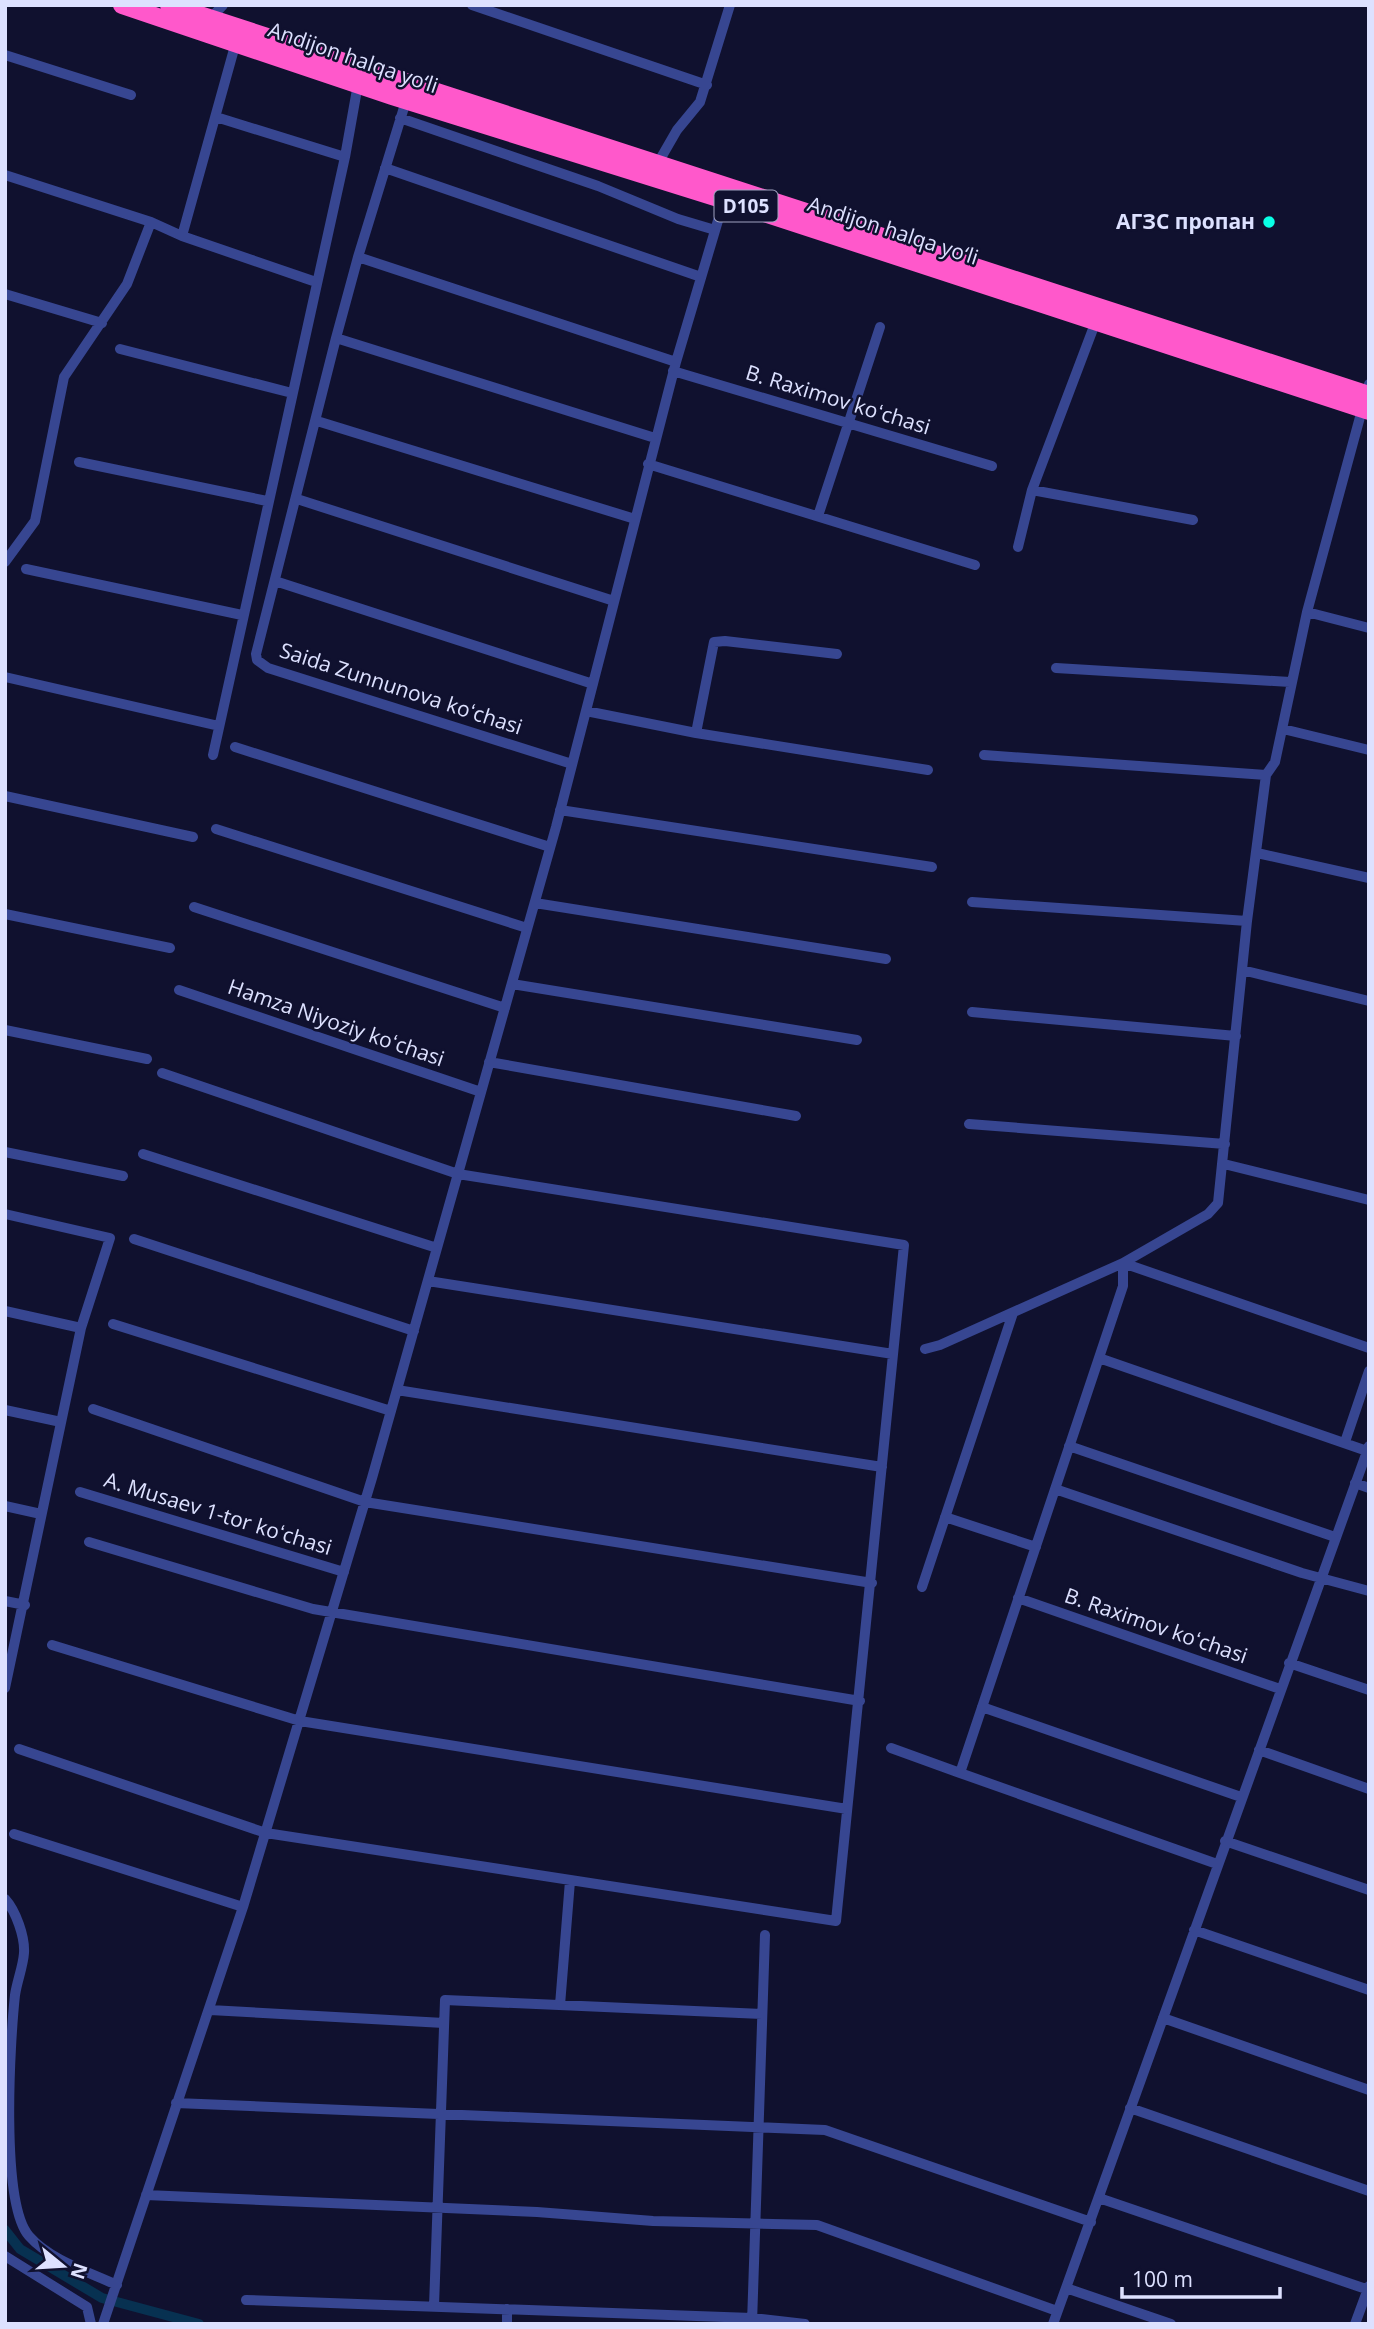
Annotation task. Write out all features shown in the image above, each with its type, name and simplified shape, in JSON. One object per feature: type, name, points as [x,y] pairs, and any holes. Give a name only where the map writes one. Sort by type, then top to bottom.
[{"type":"highway","name":"Andijon halqa yo‘li","points":[[122,5],[406,101],[726,193],[1366,399]]},
{"type":"highway","name":"Andijon halqa yo‘li","points":[[169,5],[658,163],[726,193],[1096,321],[1366,399]]},
{"type":"street","points":[[210,19],[223,5]]},
{"type":"street","points":[[472,5],[707,85]]},
{"type":"street","points":[[658,163],[677,130],[699,102],[707,85],[730,5]]},
{"type":"street","points":[[182,236],[236,42]]},
{"type":"street","points":[[5,55],[131,95]]},
{"type":"street","points":[[213,755],[345,157],[358,84]]},
{"type":"street","points":[[406,101],[358,257],[275,581],[593,684]]},
{"type":"street","points":[[216,117],[345,157]]},
{"type":"street","points":[[400,118],[598,186],[678,219],[715,230]]},
{"type":"street","points":[[385,168],[701,277]]},
{"type":"street","points":[[5,175],[151,222],[182,236],[316,282]]},
{"type":"street","points":[[106,2321],[243,1907],[365,1502],[535,903],[674,366],[726,193]]},
{"type":"street","points":[[5,562],[34,521],[64,377],[127,284],[151,222]]},
{"type":"street","name":"B. Raximov koʻchasi","points":[[358,257],[848,424],[992,466]]},
{"type":"street","points":[[5,294],[102,323]]},
{"type":"street","points":[[1018,547],[1032,490],[1096,321]]},
{"type":"street","points":[[818,516],[880,327]]},
{"type":"street","points":[[336,338],[655,438]]},
{"type":"street","points":[[120,349],[292,393]]},
{"type":"street","points":[[925,1349],[1123,1263],[1208,1214],[1218,1203],[1247,921],[1266,775],[1275,762],[1307,612],[1366,399]]},
{"type":"street","points":[[317,421],[635,519]]},
{"type":"street","points":[[79,462],[267,501]]},
{"type":"street","points":[[648,464],[975,565]]},
{"type":"street","points":[[1032,490],[1194,520]]},
{"type":"street","points":[[297,499],[614,601]]},
{"type":"street","points":[[26,569],[242,615]]},
{"type":"street","name":"Saida Zunnunova koʻchasi","points":[[275,581],[256,654],[257,660],[268,668],[572,764]]},
{"type":"street","points":[[1307,612],[1369,628]]},
{"type":"street","points":[[696,733],[714,642],[837,654]]},
{"type":"street","points":[[1056,667],[1290,682]]},
{"type":"street","points":[[5,677],[219,726]]},
{"type":"street","points":[[586,711],[696,733],[928,770]]},
{"type":"street","points":[[1283,730],[1369,750]]},
{"type":"street","points":[[234,747],[550,847]]},
{"type":"street","points":[[984,755],[1266,775]]},
{"type":"street","points":[[5,796],[194,837]]},
{"type":"street","points":[[560,810],[932,867]]},
{"type":"street","points":[[216,829],[527,928]]},
{"type":"street","points":[[1257,853],[1369,878]]},
{"type":"street","points":[[972,902],[1247,921]]},
{"type":"street","points":[[535,903],[886,959]]},
{"type":"street","points":[[194,907],[505,1008]]},
{"type":"street","points":[[5,914],[170,948]]},
{"type":"street","points":[[1242,970],[1369,1002]]},
{"type":"street","points":[[512,984],[857,1040]]},
{"type":"street","name":"Hamza Niyoziy koʻchasi","points":[[179,990],[481,1092]]},
{"type":"street","points":[[972,1012],[1236,1036]]},
{"type":"street","points":[[5,1030],[147,1059]]},
{"type":"street","points":[[489,1062],[796,1116]]},
{"type":"street","points":[[19,1749],[266,1833],[836,1921],[904,1244],[458,1174],[162,1073]]},
{"type":"street","points":[[969,1124],[1225,1144]]},
{"type":"street","points":[[5,1152],[123,1176]]},
{"type":"street","points":[[143,1154],[437,1248]]},
{"type":"street","points":[[1224,1164],[1369,1200]]},
{"type":"street","points":[[5,1214],[110,1238],[82,1328],[5,1688]]},
{"type":"street","points":[[134,1239],[414,1331]]},
{"type":"street","points":[[1123,1263],[1369,1348]]},
{"type":"street","points":[[960,1773],[1123,1286],[1123,1263]]},
{"type":"street","points":[[428,1281],[893,1354]]},
{"type":"street","points":[[5,1311],[82,1328]]},
{"type":"street","points":[[922,1587],[1013,1313]]},
{"type":"street","points":[[113,1324],[391,1411]]},
{"type":"street","points":[[1053,2324],[1368,1448],[1099,1358]]},
{"type":"street","points":[[1345,1442],[1369,1371]]},
{"type":"street","points":[[397,1390],[882,1467]]},
{"type":"street","points":[[93,1409],[365,1502],[872,1583]]},
{"type":"street","points":[[5,1410],[61,1422]]},
{"type":"street","points":[[1069,1446],[1335,1537]]},
{"type":"street","points":[[1355,1483],[1369,1488]]},
{"type":"street","points":[[1055,1489],[1302,1573],[1321,1575],[1369,1591]]},
{"type":"street","name":"A. Musaev 1-tor koʻchasi","points":[[80,1492],[344,1572]]},
{"type":"street","points":[[5,1506],[41,1514]]},
{"type":"street","points":[[945,1517],[1035,1547]]},
{"type":"street","points":[[89,1542],[313,1609],[860,1701]]},
{"type":"street","name":"B. Raximov koʻchasi","points":[[1018,1598],[1280,1689]]},
{"type":"street","points":[[5,1601],[24,1605]]},
{"type":"street","points":[[52,1645],[300,1721],[847,1809]]},
{"type":"street","points":[[1289,1663],[1369,1690]]},
{"type":"street","points":[[982,1707],[1241,1797]]},
{"type":"street","points":[[891,1748],[1217,1864]]},
{"type":"street","points":[[1259,1749],[1369,1789]]},
{"type":"street","points":[[14,1834],[243,1907]]},
{"type":"street","points":[[1225,1841],[1369,1890]]},
{"type":"street","points":[[560,2005],[570,1881]]},
{"type":"street","points":[[5,1899],[14,1908],[24,1951],[15,1992],[9,2076],[16,2209],[28,2236],[45,2249],[116,2288]]},
{"type":"street","points":[[1194,1930],[1369,1990]]},
{"type":"street","points":[[752,2321],[765,1935]]},
{"type":"street","points":[[434,2306],[445,2000],[762,2014]]},
{"type":"street","points":[[210,2010],[444,2022]]},
{"type":"street","points":[[1163,2018],[1369,2090]]},
{"type":"street","points":[[176,2103],[825,2130],[1091,2222]]},
{"type":"street","points":[[1130,2108],[1369,2191]]},
{"type":"street","points":[[146,2195],[537,2212],[653,2221],[817,2225],[1057,2311]]},
{"type":"street","points":[[1099,2198],[1368,2289],[1355,2324]]},
{"type":"street","points":[[5,2256],[87,2307],[90,2324]]},
{"type":"street","points":[[1066,2288],[1171,2324]]},
{"type":"street","points":[[246,2300],[507,2309],[805,2324]]},
{"type":"street","points":[[507,2309],[507,2324]]},
{"type":"waterway","points":[[5,2230],[20,2249],[102,2298],[199,2324]]},
{"type":"place","name":"АГЗС пропан","points":[[1269,222]]}]
